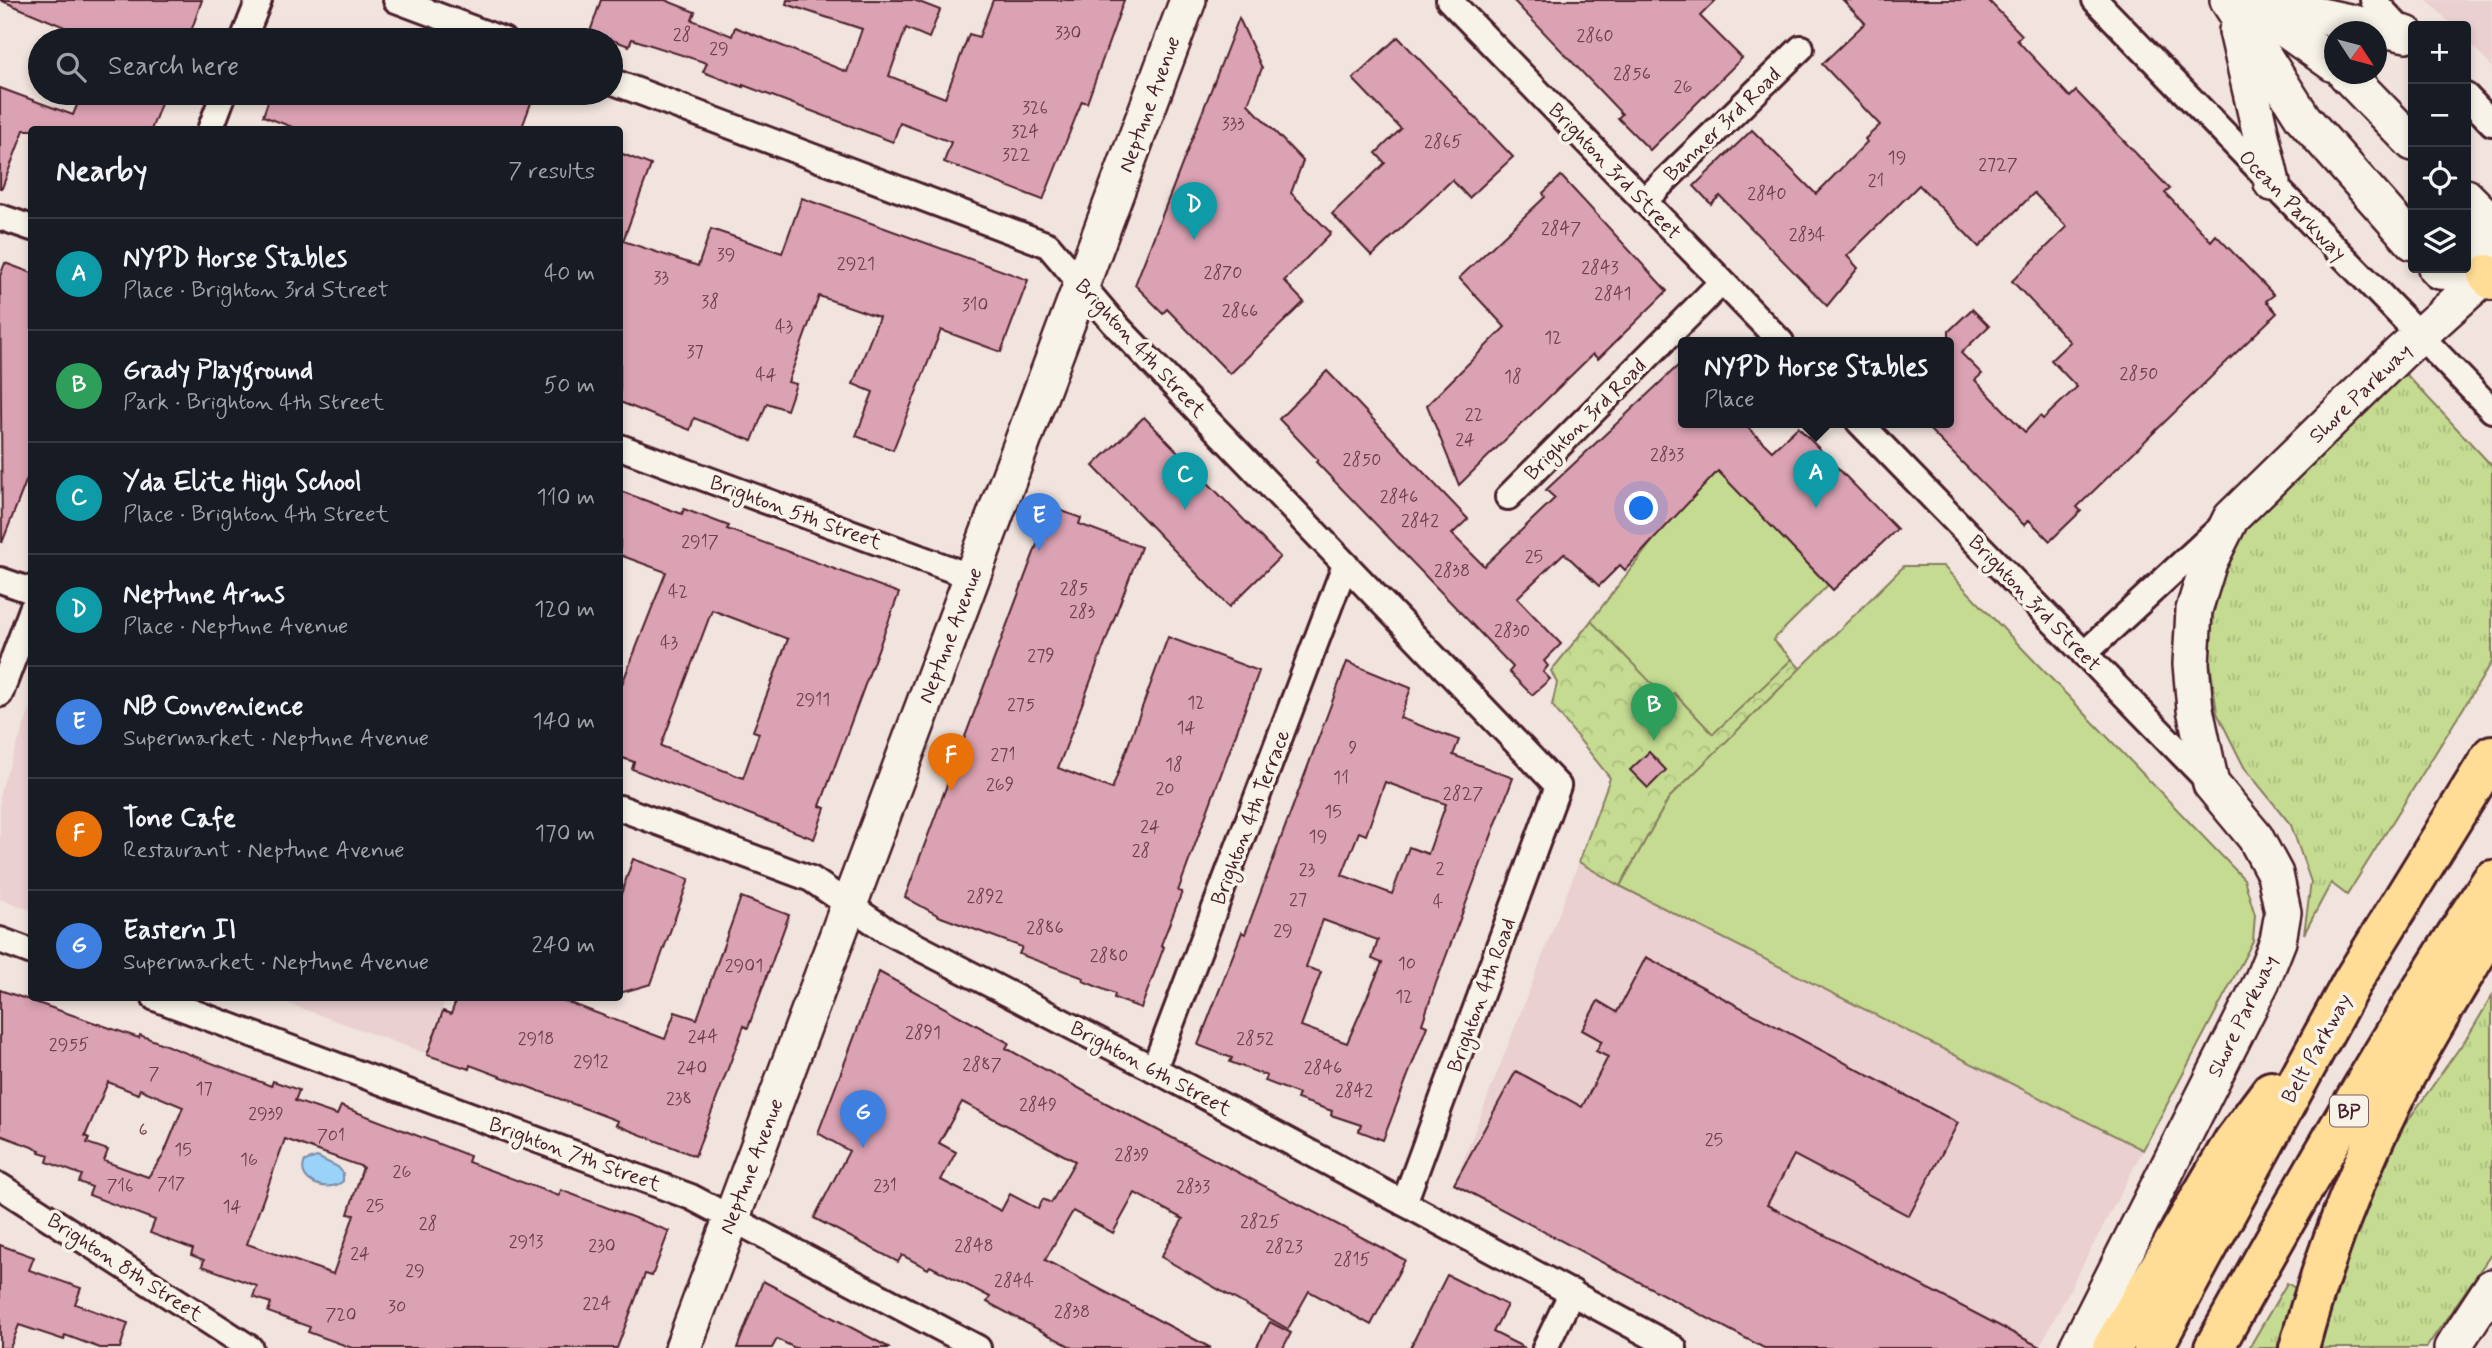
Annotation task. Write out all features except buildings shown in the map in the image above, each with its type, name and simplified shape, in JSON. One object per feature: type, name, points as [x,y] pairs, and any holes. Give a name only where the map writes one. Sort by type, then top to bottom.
[{"type":"highway","name":"Belt Parkway","points":[[2153,1348],[2352,982],[2492,755]]},
{"type":"highway","name":"BP","points":[[2214,1348],[2357,1097],[2435,967],[2492,880]]},
{"type":"highway","points":[[2299,1348],[2310,1305],[2347,1202],[2396,1093],[2492,927]]},
{"type":"highway","points":[[2112,1348],[2232,1142],[2352,982]]},
{"type":"main road","name":"Neptune Avenue","points":[[683,1348],[1188,0]]},
{"type":"main road","points":[[2238,3],[2235,21],[2272,183]]},
{"type":"main road","points":[[2238,3],[2408,38]]},
{"type":"main road","points":[[2238,3],[2324,58]]},
{"type":"main road","points":[[2238,3],[2302,118],[2408,236]]},
{"type":"main road","points":[[2356,84],[2408,138]]},
{"type":"main road","points":[[2465,273],[2490,275],[2490,221],[2471,202]]},
{"type":"main road","name":"Shore Parkway","points":[[2077,1348],[2262,981],[2278,942],[2283,912],[2275,874],[2255,837],[2210,785],[2195,709],[2191,664],[2194,610],[2209,562],[2231,518],[2421,335],[2490,275]]},
{"type":"main road","points":[[2452,1348],[2492,1287]]},
{"type":"street","points":[[248,28],[258,0]]},
{"type":"street","points":[[396,0],[471,28]]},
{"type":"street","name":"Ocean Parkway","points":[[2095,0],[2492,410]]},
{"type":"street","points":[[2373,0],[2408,37]]},
{"type":"street","name":"Brighton 3rd Street","points":[[1453,1],[1776,337]]},
{"type":"street","name":"Banner 3rd Road","points":[[1644,201],[1801,48]]},
{"type":"street","name":"Brighton 4th Street","points":[[623,86],[1048,245],[1114,324],[1559,786]]},
{"type":"street","points":[[2471,101],[2492,123]]},
{"type":"street","points":[[212,126],[219,105]]},
{"type":"street","points":[[0,217],[28,227]]},
{"type":"street","name":"Brighton 3rd Road","points":[[1508,497],[1723,282]]},
{"type":"street","name":"Brighton 3rd Street","points":[[1865,428],[2210,785]]},
{"type":"street","name":"Brighton 5th Street","points":[[623,448],[972,577]]},
{"type":"street","name":"Shore Parkway","points":[[2084,654],[2231,518]]},
{"type":"street","name":"Brighton 4th Terrace","points":[[1154,1069],[1345,565]]},
{"type":"street","points":[[0,580],[28,590]]},
{"type":"street","points":[[0,694],[28,620]]},
{"type":"street","name":"Brighton 4th Road","points":[[1404,1203],[1559,786]]},
{"type":"street","name":"Brighton 6th Street","points":[[623,809],[811,879],[887,931],[1154,1069],[1674,1348]]},
{"type":"street","points":[[0,940],[28,950]]},
{"type":"street","name":"Brighton 7th Street","points":[[163,1001],[691,1196],[978,1348]]},
{"type":"street","name":"Brighton 8th Street","points":[[0,1186],[250,1348]]},
{"type":"street","points":[[1545,1348],[1572,1292]]},
{"type":"shaded area","points":[[2427,0],[2492,0],[2492,67],[2471,44],[2471,21],[2448,21]]},
{"type":"shaded area","points":[[1904,566],[1943,566],[2244,879],[2255,915],[2253,941],[2039,1348],[1764,1348],[1454,1184],[1579,862],[1619,885],[1669,798]]},
{"type":"shaded area","points":[[28,715],[28,909],[0,899],[0,792]]},
{"type":"shaded area","points":[[281,1001],[445,1001],[425,1053]]},
{"type":"green space","points":[[2404,372],[2492,466],[2492,662],[2347,895],[2331,883],[2304,934],[2311,882],[2291,825],[2244,767],[2217,713],[2207,641],[2223,573],[2252,518]]},
{"type":"green space","points":[[1722,467],[1735,488],[1828,585],[1773,640],[1792,659],[1713,734],[1674,693],[1667,699],[1591,621],[1664,526]]},
{"type":"green space","points":[[1664,526],[1801,669],[1669,798],[1620,886],[1579,862],[1610,778],[1552,705],[1557,683],[1551,671]]},
{"type":"green space","points":[[1904,566],[1943,566],[2244,879],[2255,915],[2253,941],[2143,1150],[1620,886],[1669,798]]},
{"type":"green space","points":[[2492,996],[2492,1253],[2426,1348],[2318,1348],[2349,1229],[2392,1143],[2470,1033]]},
{"type":"green space","points":[[2287,1283],[2298,1290],[2277,1348],[2249,1348]]},
{"type":"water","points":[[317,1157],[338,1167],[343,1173],[343,1181],[337,1185],[322,1186],[309,1180],[303,1168],[305,1161]]},
{"type":"place","name":"Neptune Arms","points":[[1194,240]]},
{"type":"place","name":"NYPD Horse Stables","points":[[1816,508]]},
{"type":"place","name":"Yda Elite High School","points":[[1185,510]]},
{"type":"place","name":"NB Convenience","points":[[1039,551]]},
{"type":"place","name":"Grady Playground","points":[[1654,741]]},
{"type":"place","name":"Tone Cafe","points":[[951,791]]},
{"type":"place","name":"Eastern II","points":[[863,1148]]}]
